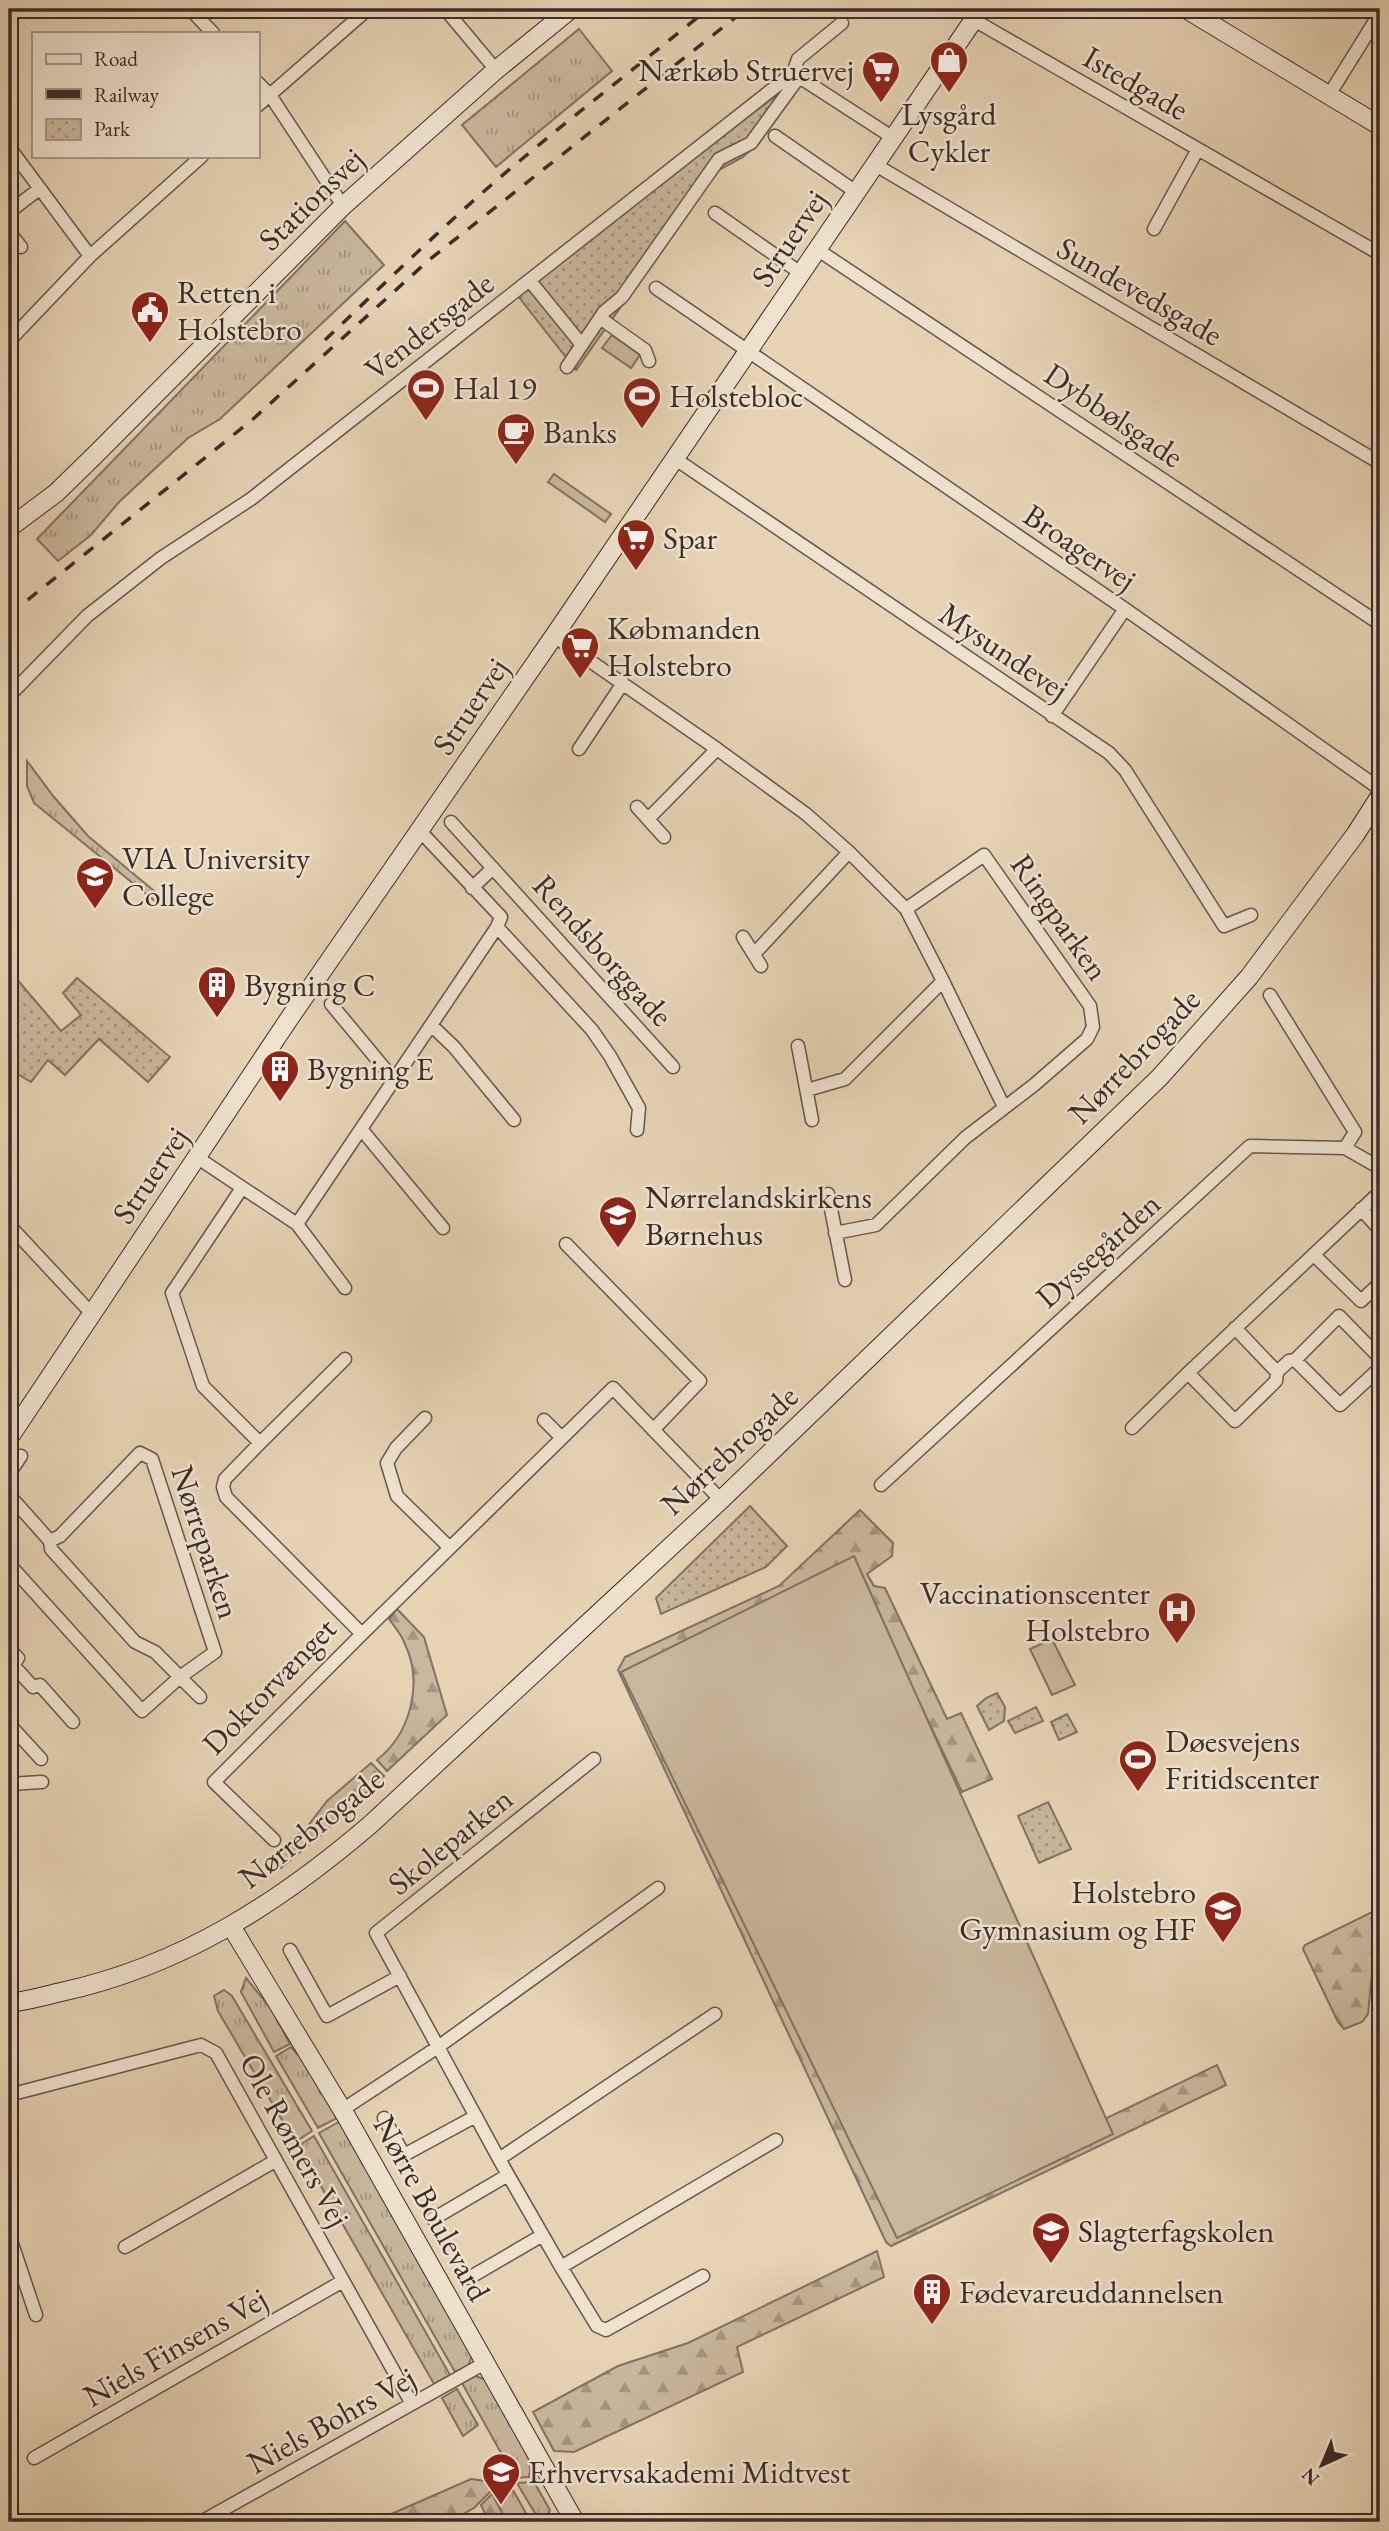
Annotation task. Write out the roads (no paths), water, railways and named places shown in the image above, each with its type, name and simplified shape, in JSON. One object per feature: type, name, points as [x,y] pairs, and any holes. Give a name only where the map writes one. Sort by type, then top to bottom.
[{"type":"street","points":[[190,9],[212,32]]},
{"type":"street","points":[[259,104],[368,9]]},
{"type":"street","points":[[445,9],[496,70]]},
{"type":"street","name":"Stationsvej","points":[[9,528],[56,493],[75,475],[343,206],[496,70],[571,9]]},
{"type":"street","points":[[1186,9],[1380,126]]},
{"type":"street","points":[[1329,95],[1380,13]]},
{"type":"street","name":"Istedgade","points":[[978,14],[1022,47],[1380,254]]},
{"type":"street","name":"Struervej","points":[[9,1438],[291,1016],[748,354],[892,137],[978,14]]},
{"type":"street","points":[[567,367],[600,318],[622,298],[719,159],[751,143],[796,75],[798,59],[842,23]]},
{"type":"street","points":[[796,75],[892,137]]},
{"type":"street","name":"Vendersgade","points":[[9,696],[87,616],[161,558],[251,499],[796,75]]},
{"type":"street","points":[[259,84],[270,95],[343,206]]},
{"type":"street","points":[[775,136],[856,191]]},
{"type":"street","points":[[9,147],[38,190],[90,256]]},
{"type":"street","name":"Istedgade","points":[[1154,229],[1198,149]]},
{"type":"street","points":[[9,341],[90,256],[200,158]]},
{"type":"street","name":"Sundevedsgade","points":[[874,164],[1380,463]]},
{"type":"street","points":[[9,212],[38,190]]},
{"type":"street","points":[[715,213],[802,274]]},
{"type":"street","points":[[9,232],[21,247]]},
{"type":"street","name":"Dybbølsgade","points":[[818,250],[1380,624]]},
{"type":"street","points":[[530,281],[582,345]]},
{"type":"street","name":"Broagervej","points":[[656,288],[748,354],[1125,609],[1380,789]]},
{"type":"street","points":[[600,318],[645,349],[649,361]]},
{"type":"street","name":"Mysundevej","points":[[674,458],[1109,753],[1125,769],[1224,926],[1251,915]]},
{"type":"street","points":[[1052,716],[1125,609]]},
{"type":"street","points":[[554,636],[806,814],[849,852],[905,909],[1004,1107]]},
{"type":"street","points":[[579,748],[623,683]]},
{"type":"street","points":[[648,819],[717,749]]},
{"type":"street","name":"Nørrebrogade","points":[[9,2003],[82,1988],[136,1971],[202,1943],[279,1897],[324,1864],[371,1824],[721,1500],[1160,1077],[1249,977],[1355,835],[1380,796]]},
{"type":"street","points":[[637,807],[664,837]]},
{"type":"street","name":"Rendsborggade","points":[[451,822],[673,1067]]},
{"type":"street","name":"Rendsborggade","points":[[297,1224],[432,1026],[501,917],[420,831]]},
{"type":"street","points":[[743,937],[757,960],[849,852]]},
{"type":"street","name":"Ringparken","points":[[835,1233],[876,1224],[965,1138],[1087,1039],[1093,1027],[1090,1006],[984,855],[905,909]]},
{"type":"street","name":"Rendsborggade","points":[[472,888],[493,868]]},
{"type":"street","name":"Rendsborggade","points":[[497,927],[592,1030],[610,1056],[639,1108],[637,1130]]},
{"type":"street","points":[[807,1090],[845,1079],[943,981]]},
{"type":"street","points":[[1270,995],[1355,1132],[1345,1148]]},
{"type":"street","points":[[331,1004],[395,1081]]},
{"type":"street","points":[[432,1026],[454,1048],[514,1120]]},
{"type":"street","points":[[798,1045],[812,1120]]},
{"type":"street","points":[[362,1130],[443,1228]]},
{"type":"street","name":"Dyssegården","points":[[881,1485],[1250,1146],[1345,1148],[1380,1168]]},
{"type":"street","points":[[198,1158],[297,1224],[345,1288]]},
{"type":"street","points":[[243,1188],[172,1293],[203,1386],[260,1443]]},
{"type":"street","points":[[1132,1428],[1380,1192]]},
{"type":"street","points":[[828,1194],[845,1280]]},
{"type":"street","points":[[1361,1209],[1380,1230]]},
{"type":"street","points":[[9,1225],[92,1314]]},
{"type":"street","points":[[566,1244],[701,1381],[653,1430]]},
{"type":"street","points":[[1314,1255],[1361,1301]]},
{"type":"street","points":[[1276,1372],[1289,1361],[1295,1360],[1351,1305],[1361,1301],[1380,1283]]},
{"type":"street","points":[[1339,1316],[1380,1358]]},
{"type":"street","points":[[1188,1373],[1235,1421],[1276,1381],[1276,1372],[1235,1328]]},
{"type":"street","name":"Doktorvænget","points":[[274,1840],[215,1782],[362,1634],[226,1497],[223,1487],[225,1479],[345,1359]]},
{"type":"street","points":[[1295,1360],[1340,1405],[1380,1368]]},
{"type":"street","points":[[362,1634],[613,1388],[721,1500]]},
{"type":"street","points":[[425,1418],[396,1448],[387,1463],[397,1496],[450,1548]]},
{"type":"street","points":[[544,1420],[562,1438]]},
{"type":"street","name":"Nørreparken","points":[[9,1564],[142,1711],[180,1677],[215,1652],[152,1460],[140,1453],[60,1536],[50,1541]]},
{"type":"street","points":[[9,1474],[21,1456]]},
{"type":"street","points":[[9,1495],[50,1541],[51,1549],[135,1642],[155,1652],[200,1697]]},
{"type":"street","points":[[9,1649],[18,1658],[13,1665],[33,1687],[40,1685],[73,1722]]},
{"type":"street","points":[[9,1724],[41,1759]]},
{"type":"street","name":"Skoleparken","points":[[594,1759],[376,1933],[541,2236],[597,2326],[606,2330],[703,2276]]},
{"type":"street","points":[[9,1784],[42,1782]]},
{"type":"street","points":[[342,2110],[438,2047],[658,1888]]},
{"type":"street","name":"Nørre Boulevard","points":[[231,1926],[342,2110],[575,2522]]},
{"type":"street","points":[[290,1950],[327,2016],[400,1976]]},
{"type":"street","points":[[499,2159],[715,2014]]},
{"type":"street","name":"Ole Rømers Vej","points":[[9,2095],[201,2045],[216,2053],[412,2404]]},
{"type":"street","points":[[384,2118],[404,2155],[476,2116]]},
{"type":"street","points":[[561,2267],[776,2140]]},
{"type":"street","points":[[125,2247],[275,2161]]},
{"type":"street","points":[[433,2219],[508,2175]]},
{"type":"street","points":[[9,2235],[36,2315]]},
{"type":"street","points":[[469,2278],[541,2236]]},
{"type":"street","name":"Niels Finsens Vej","points":[[34,2458],[343,2281]]},
{"type":"street","name":"Niels Bohrs Vej","points":[[201,2522],[485,2363]]},
{"type":"railway","points":[[325,340],[497,180],[708,9]]},
{"type":"railway","points":[[9,615],[252,420],[429,260],[746,9]]},
{"type":"place","name":"Lysgård Cykler","points":[[949,94]]},
{"type":"place","name":"Nærkøb Struervej","points":[[881,104]]},
{"type":"place","name":"Retten i Holstebro","points":[[150,344]]},
{"type":"place","name":"Hal 19","points":[[426,422]]},
{"type":"place","name":"Holstebloc","points":[[642,430]]},
{"type":"place","name":"Banks","points":[[516,466]]},
{"type":"place","name":"Spar","points":[[636,572]]},
{"type":"place","name":"Købmanden Holstebro","points":[[580,680]]},
{"type":"place","name":"VIA University College","points":[[95,910]]},
{"type":"place","name":"Bygning C","points":[[217,1019]]},
{"type":"place","name":"Bygning E","points":[[280,1103]]},
{"type":"place","name":"Nørrelandskirkens Børnehus","points":[[618,1249]]},
{"type":"place","name":"Vaccinationscenter Holstebro","points":[[1177,1645]]},
{"type":"place","name":"Døesvejens Fritidscenter","points":[[1138,1793]]},
{"type":"place","name":"Holstebro Gymnasium og HF","points":[[1223,1944]]},
{"type":"place","name":"Slagterfagskolen","points":[[1051,2265]]},
{"type":"place","name":"Fødevareuddannelsen","points":[[932,2326]]},
{"type":"place","name":"Erhvervsakademi Midtvest","points":[[501,2506]]}]
